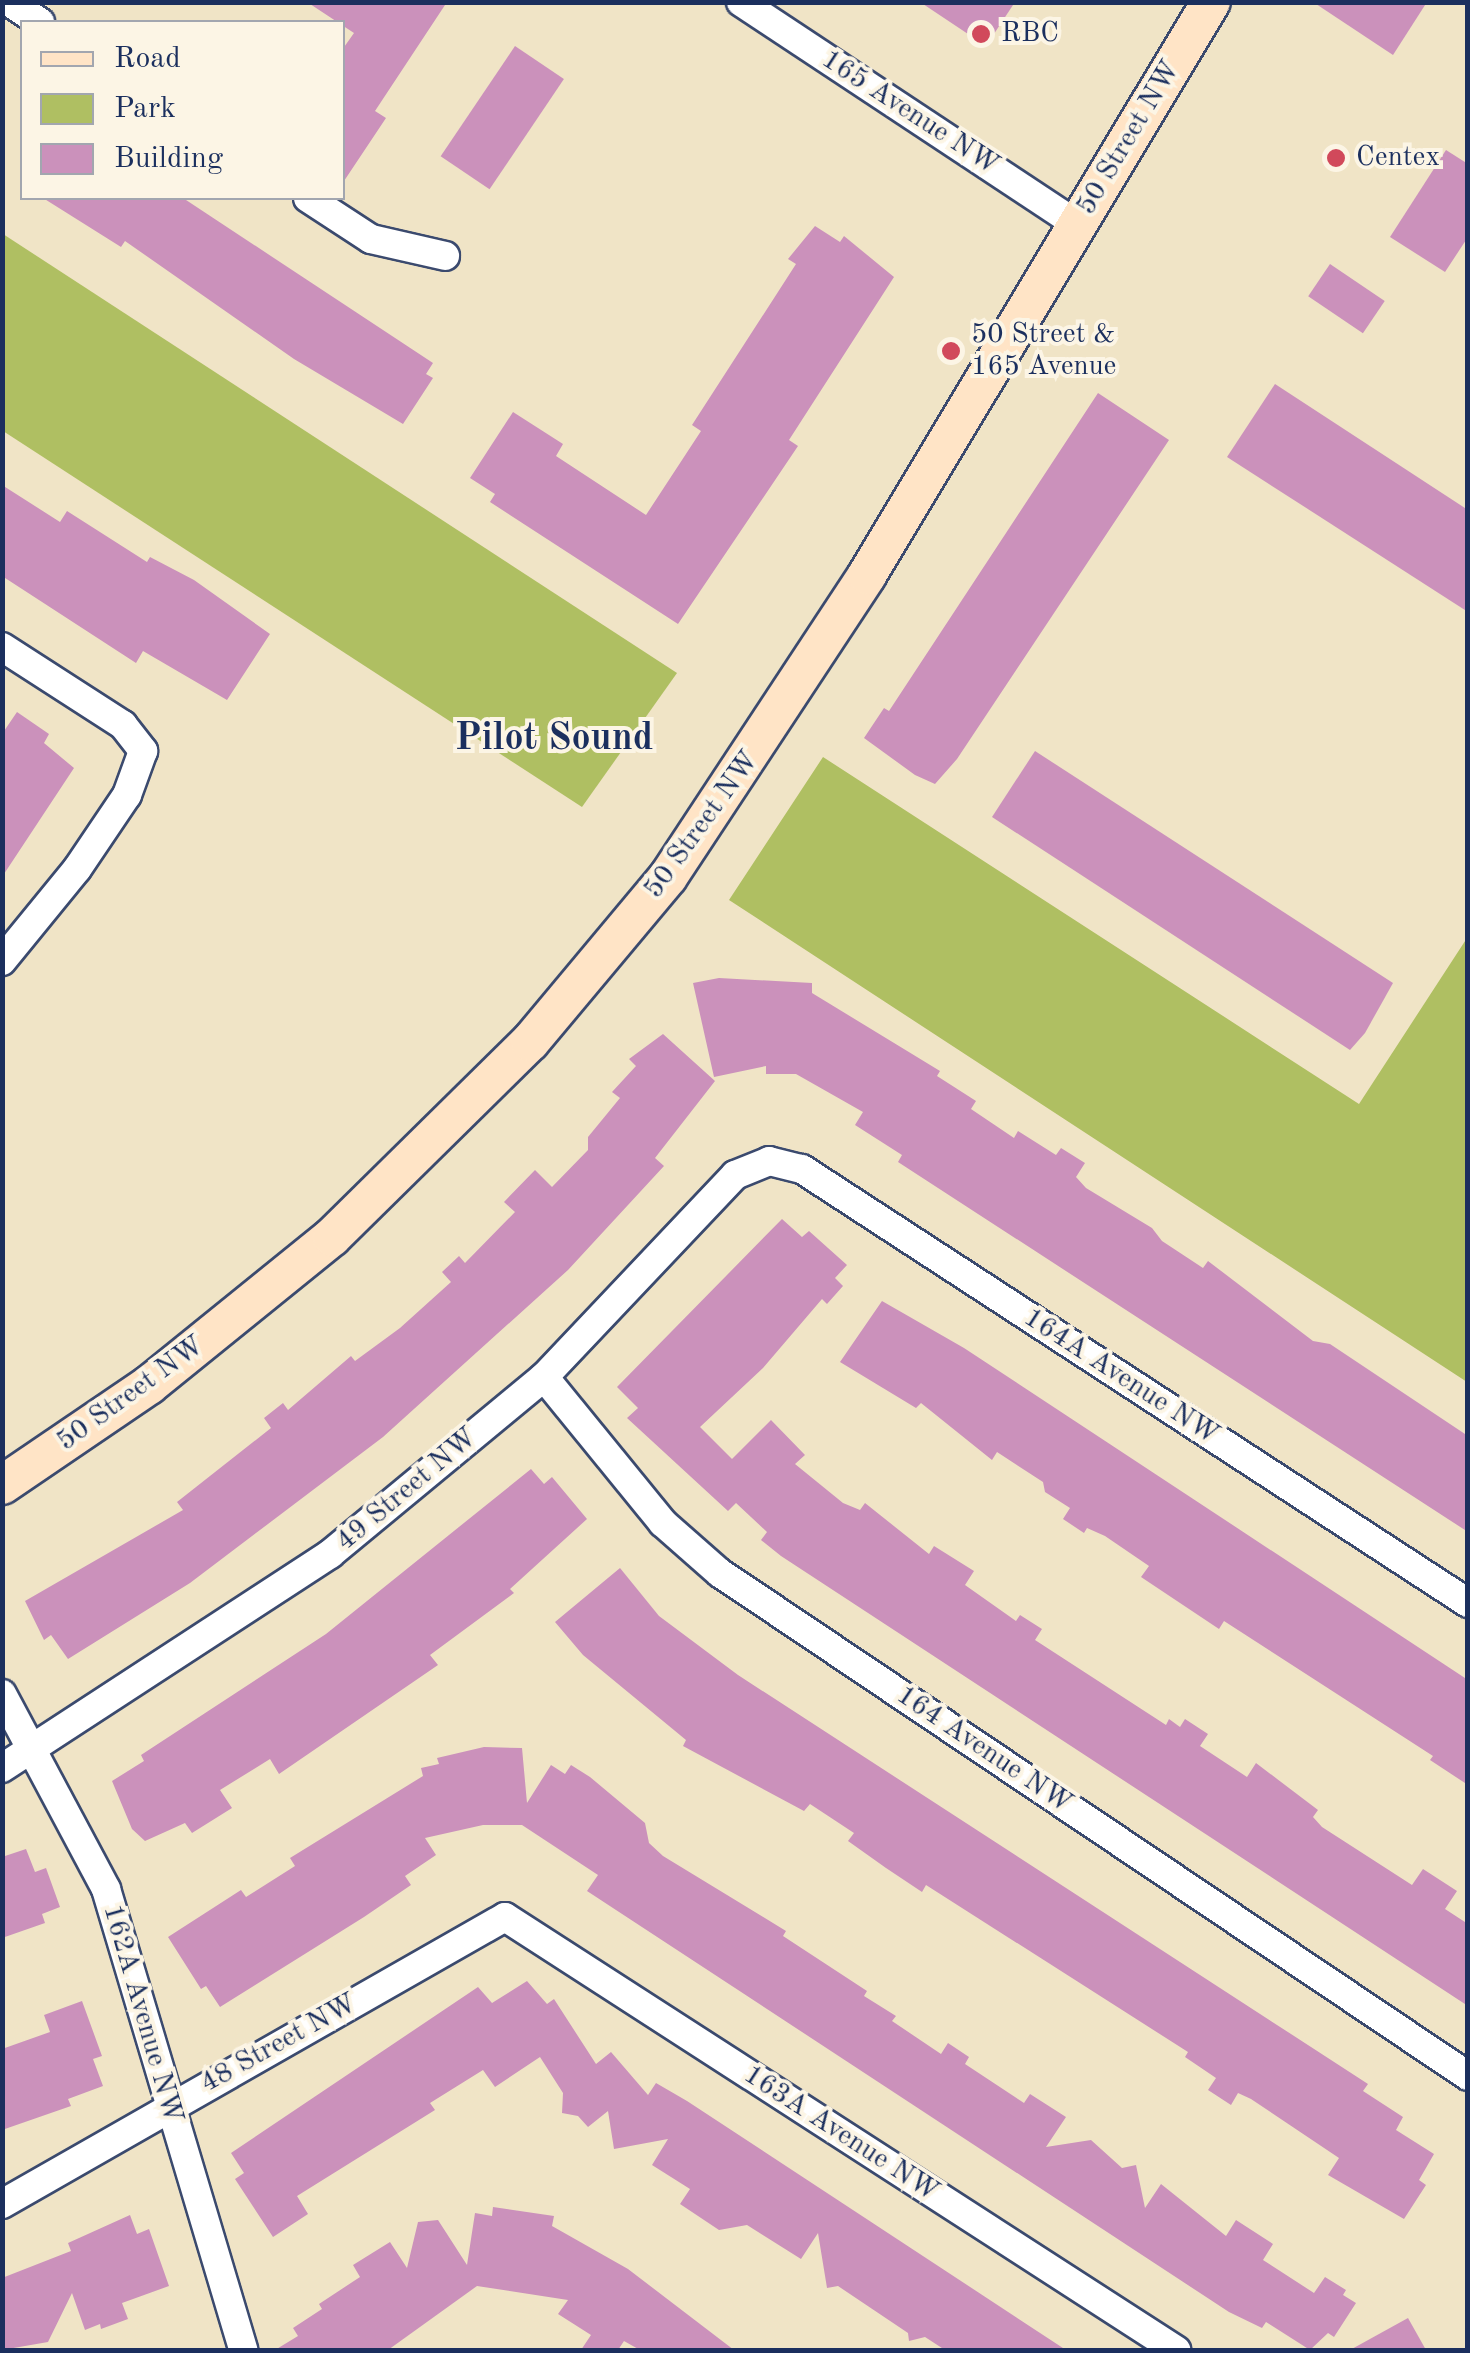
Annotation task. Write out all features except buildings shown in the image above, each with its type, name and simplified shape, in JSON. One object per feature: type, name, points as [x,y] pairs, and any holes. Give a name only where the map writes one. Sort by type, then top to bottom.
[{"type":"main road","name":"50 Street NW","points":[[2,1484],[149,1385],[332,1237],[466,1110],[592,970],[668,877],[748,763],[1210,2]]},
{"type":"street","points":[[9,2],[37,20]]},
{"type":"street","name":"165 Avenue NW","points":[[742,2],[1078,224]]},
{"type":"street","points":[[311,200],[372,239],[445,256]]},
{"type":"street","points":[[2,647],[123,725],[143,751],[134,780],[87,854],[2,961]]},
{"type":"street","name":"49 Street NW","points":[[2,1768],[330,1554],[544,1377],[736,1175],[769,1161]]},
{"type":"street","name":"164A Avenue NW","points":[[769,1161],[802,1169],[1468,1603]]},
{"type":"street","name":"164 Avenue NW","points":[[544,1377],[663,1523],[720,1572],[1468,2076]]},
{"type":"street","name":"162A Avenue NW","points":[[2,1694],[34,1747],[106,1889],[167,2107],[243,2350]]},
{"type":"street","name":"48 Street NW","points":[[2,2204],[506,1918]]},
{"type":"street","name":"163A Avenue NW","points":[[506,1918],[1176,2350]]},
{"type":"green space","points":[[3,234],[677,673],[582,807],[3,431]]},
{"type":"green space","points":[[823,757],[1359,1104],[1467,938],[1467,1382],[729,900]]},
{"type":"place","name":"RBC","points":[[981,34]]},
{"type":"place","name":"Centex","points":[[1336,158]]},
{"type":"place","name":"50 Street & 165 Avenue","points":[[951,351]]},
{"type":"district","name":"Pilot Sound","points":[[554,740]]}]
